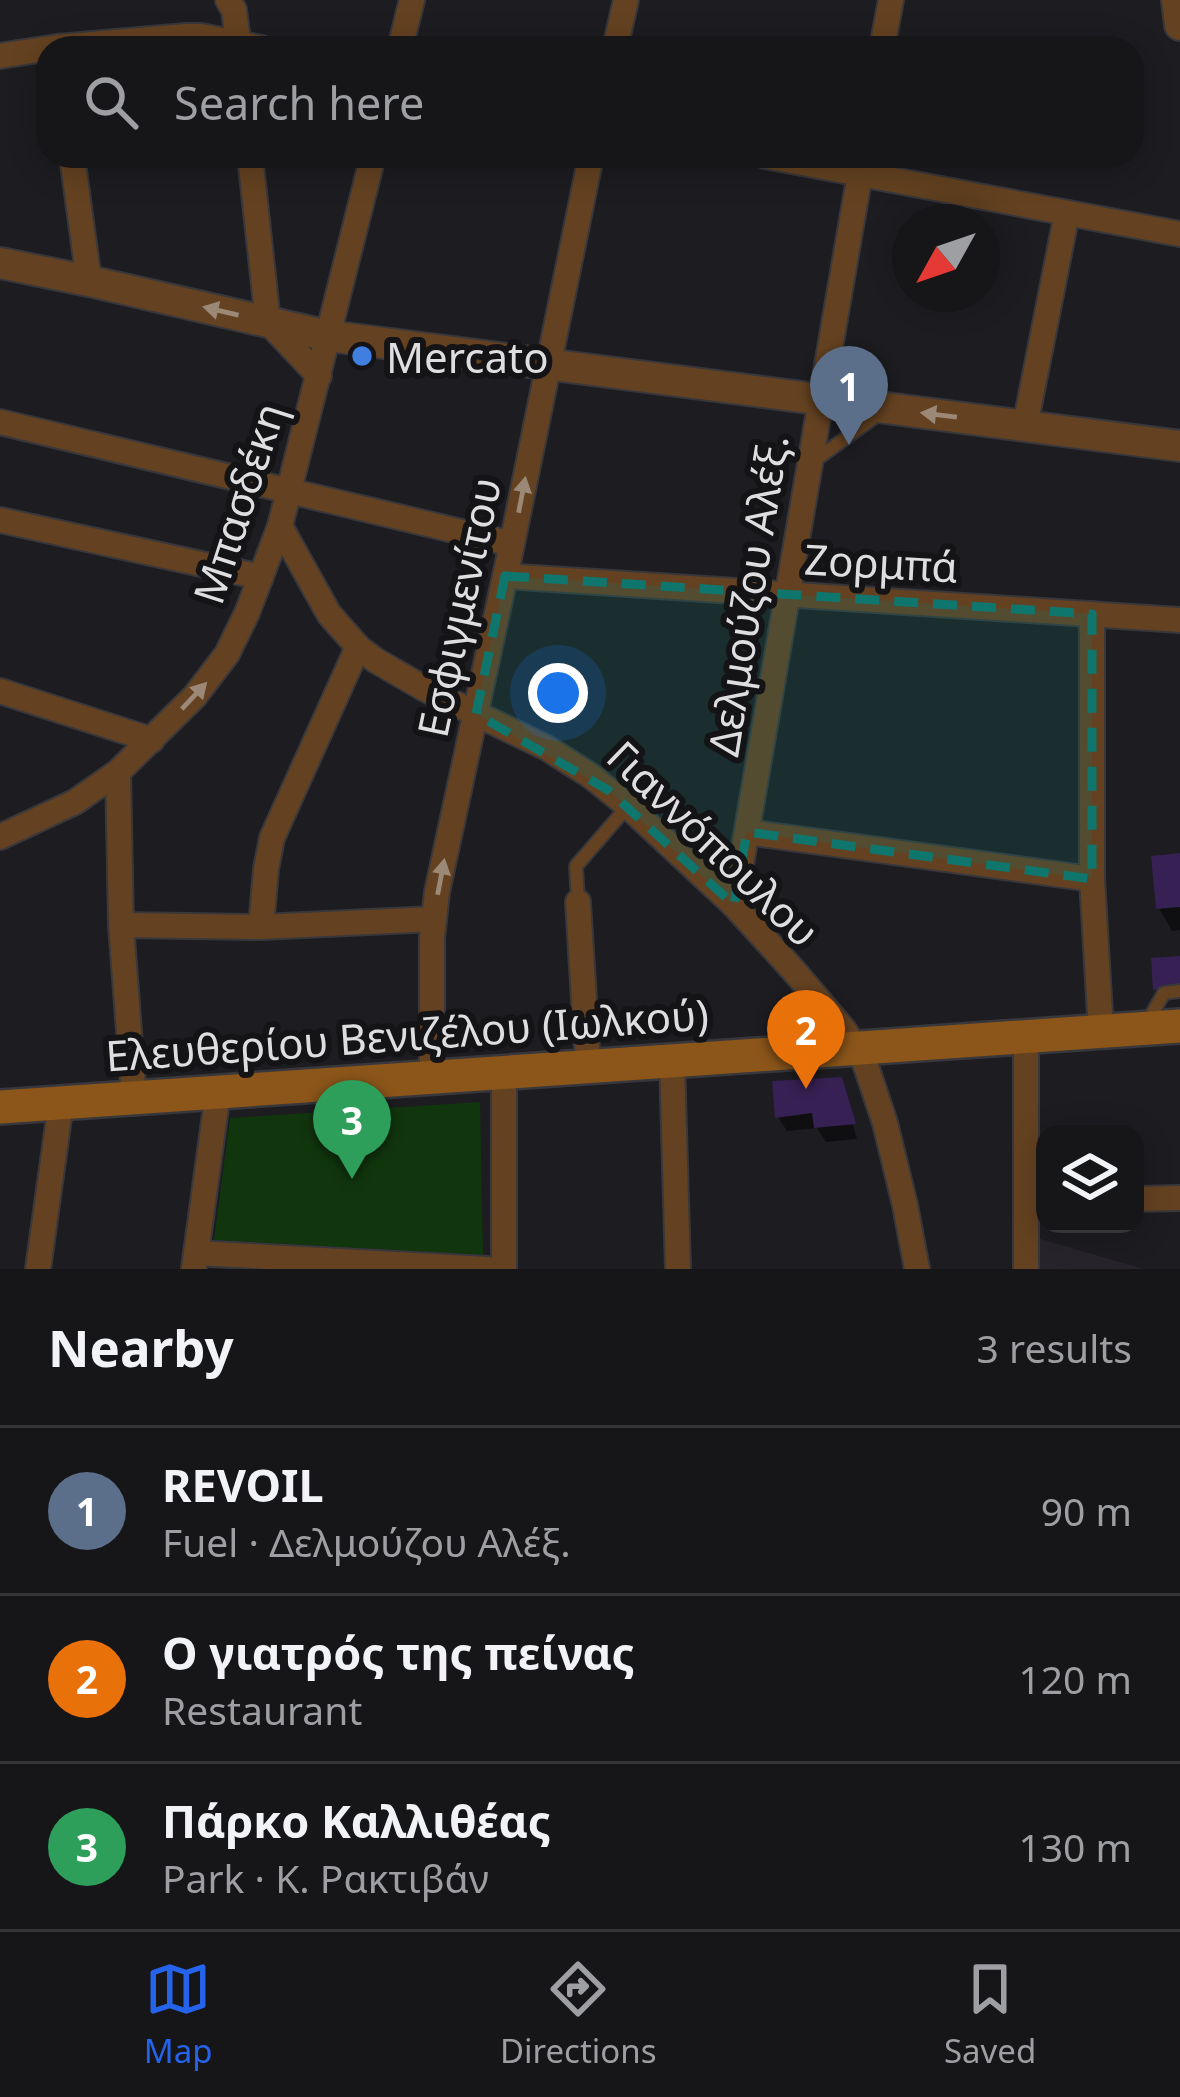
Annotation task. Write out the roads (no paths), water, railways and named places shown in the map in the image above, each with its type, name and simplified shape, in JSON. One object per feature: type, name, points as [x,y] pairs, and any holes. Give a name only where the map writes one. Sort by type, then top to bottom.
[{"type":"main road","name":"Ελευθερίου Βενιζέλου (Ιωλκού)","points":[[0,1107],[1180,1026]]},
{"type":"street","points":[[228,0],[243,36]]},
{"type":"street","points":[[403,36],[412,0]]},
{"type":"street","points":[[618,36],[626,0]]},
{"type":"street","points":[[884,36],[891,0]]},
{"type":"street","points":[[1177,0],[1180,25]]},
{"type":"street","points":[[0,56],[36,51]]},
{"type":"street","points":[[74,168],[89,280]]},
{"type":"street","points":[[251,168],[268,322],[319,376]]},
{"type":"street","name":"Μπασδέκη","points":[[0,838],[75,802],[118,772],[220,666],[238,634],[280,526],[370,168]]},
{"type":"street","name":"Εσφιγμενίτου","points":[[432,1077],[437,892],[589,168]]},
{"type":"street","name":"Δελμούζου Αλέξ.","points":[[734,905],[860,168]]},
{"type":"street","points":[[874,168],[1180,234]]},
{"type":"street","points":[[1025,426],[1067,213]]},
{"type":"street","points":[[0,263],[329,335],[1180,446]]},
{"type":"street","points":[[0,422],[512,544]]},
{"type":"street","points":[[0,520],[261,577]]},
{"type":"street","name":"Γιαννόπουλου","points":[[280,526],[329,614],[358,647],[388,669],[567,759],[628,806],[734,905],[857,1048],[884,1124],[917,1269]]},
{"type":"street","name":"Ζορμπά","points":[[505,576],[1180,620]]},
{"type":"street","points":[[1092,614],[1092,879],[1101,1031]]},
{"type":"street","points":[[261,927],[272,838],[358,647]]},
{"type":"street","points":[[0,692],[152,740]]},
{"type":"street","points":[[118,772],[121,926],[134,1098]]},
{"type":"street","points":[[746,832],[1092,879]]},
{"type":"street","points":[[578,902],[588,1066]]},
{"type":"street","points":[[121,926],[261,927],[434,919]]},
{"type":"street","points":[[1026,1036],[1036,1202],[1026,1269]]},
{"type":"street","points":[[671,1061],[678,1269]]},
{"type":"street","points":[[504,1072],[504,1269]]},
{"type":"street","points":[[218,1092],[195,1261],[487,1269]]},
{"type":"street","points":[[38,1269],[61,1103]]},
{"type":"street","points":[[1144,1199],[1180,1198]]},
{"type":"lane","points":[[808,466],[886,409]]},
{"type":"lane","points":[[578,902],[576,866],[628,806]]},
{"type":"lane","points":[[1144,1028],[1164,993],[1180,992]]},
{"type":"place","name":"Mercato","points":[[362,356]]},
{"type":"place","name":"REVOIL","points":[[849,445]]},
{"type":"place","name":"Ο γιατρός της πείνας","points":[[806,1089]]},
{"type":"place","name":"Πάρκο Καλλιθέας","points":[[352,1179]]}]
